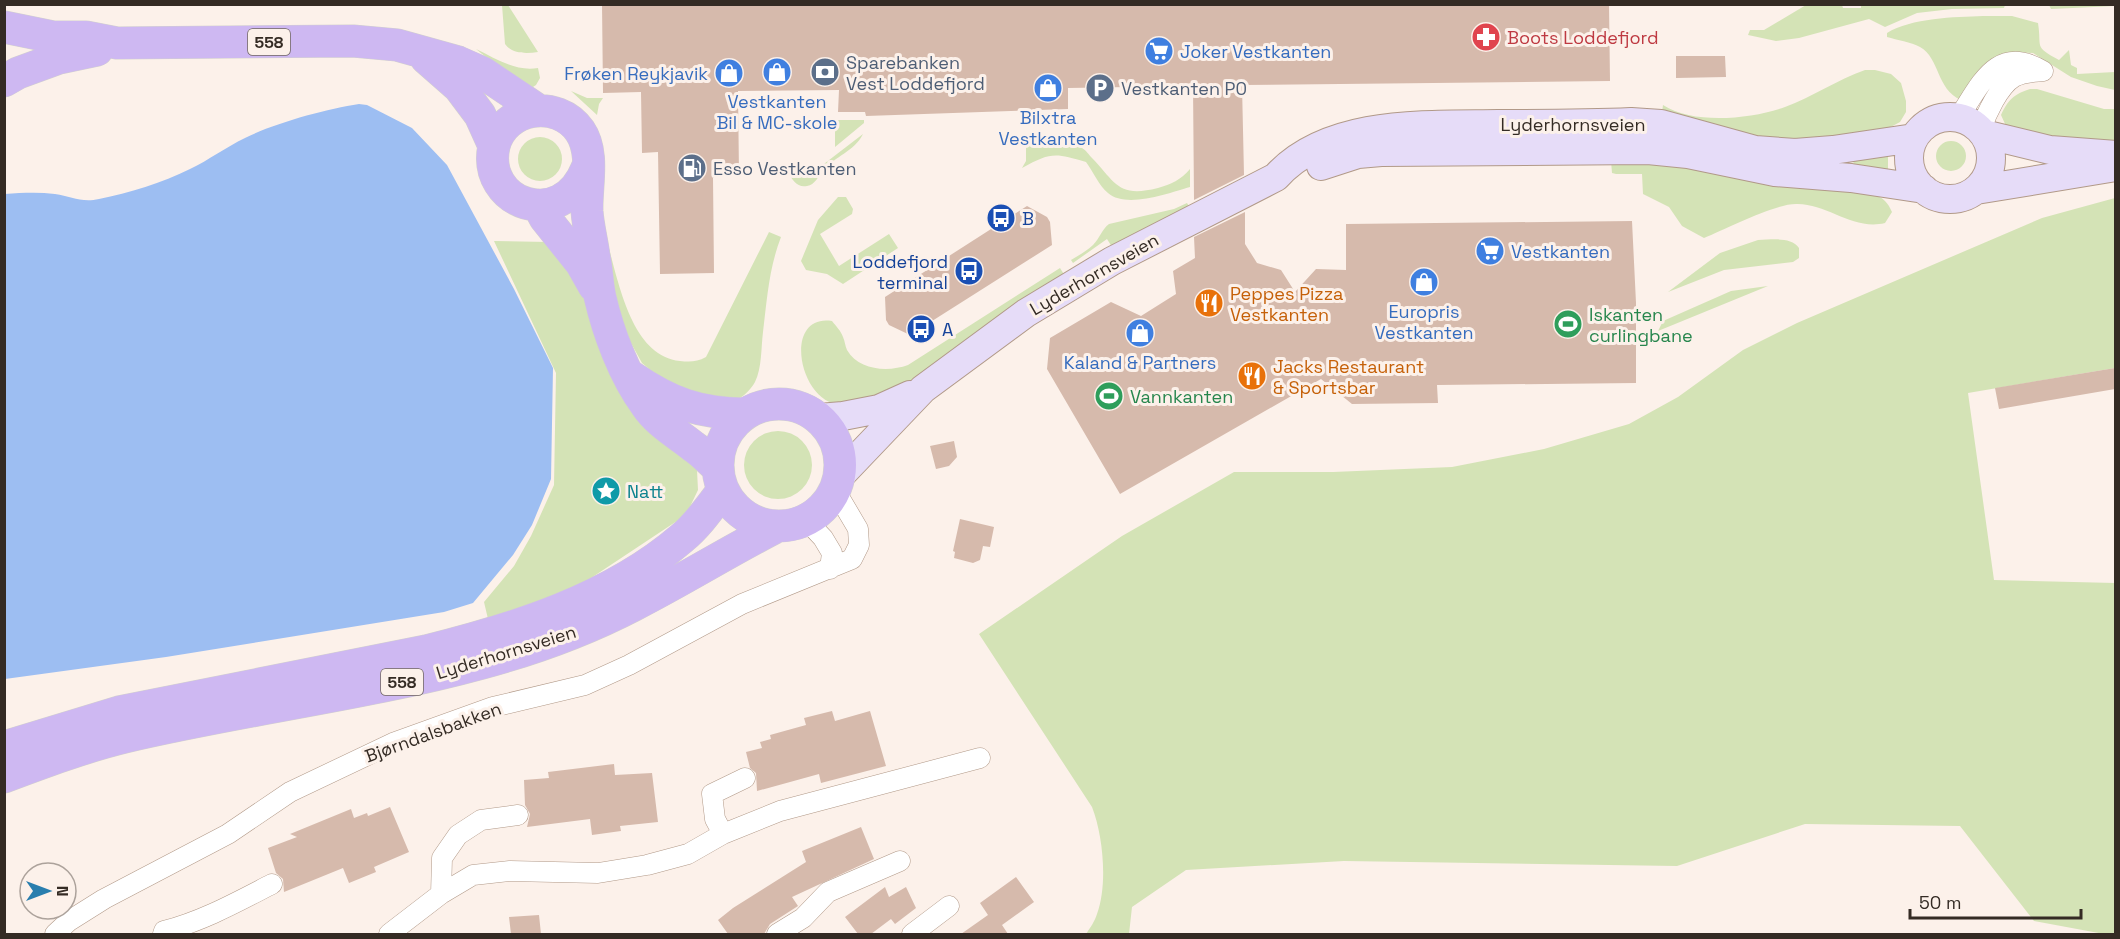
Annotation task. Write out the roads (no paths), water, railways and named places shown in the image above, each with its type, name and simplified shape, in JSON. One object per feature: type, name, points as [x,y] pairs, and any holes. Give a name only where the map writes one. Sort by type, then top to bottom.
[{"type":"main road","name":"558","points":[[4,27],[53,37],[86,37],[117,43],[353,41],[397,45],[458,62],[483,73],[538,110],[562,115],[577,127],[586,143],[589,156],[587,213],[600,295],[608,326],[629,375],[646,406],[721,479],[740,511],[764,524],[792,523],[818,512],[828,502],[837,484]]},
{"type":"main road","name":"558","points":[[4,81],[18,73],[59,58],[90,53],[117,43]]},
{"type":"main road","name":"558","points":[[419,51],[459,87],[480,115],[494,146],[494,170],[506,190],[515,198],[538,206],[544,218],[580,263],[600,295]]},
{"type":"main road","points":[[494,146],[508,122],[522,113],[538,110]]},
{"type":"main road","points":[[2115,155],[2050,150],[1937,118],[1920,129],[1910,148],[1911,171],[1916,181],[1924,189],[1943,198],[1955,199],[1976,190],[2115,167]]},
{"type":"main road","name":"Lyderhornsveien","points":[[837,484],[923,389],[1026,313],[1102,267],[1276,177],[1288,164],[1314,149],[1354,134],[1404,125],[1651,123],[1755,150],[1795,153],[1914,138]]},
{"type":"main road","points":[[1974,127],[1991,153],[1989,172],[1976,190]]},
{"type":"main road","name":"Lyderhornsveien","points":[[1276,177],[1294,176],[1341,158],[1370,153],[1648,150],[1688,154],[1775,172],[1851,178],[1924,189]]},
{"type":"main road","points":[[538,206],[564,200],[582,181],[587,168]]},
{"type":"main road","name":"558","points":[[629,375],[654,392],[700,410],[745,414]]},
{"type":"main road","name":"Lyderhornsveien","points":[[819,418],[879,409],[923,389]]},
{"type":"main road","name":"558","points":[[721,479],[719,451],[725,436],[735,422],[745,414],[768,404],[782,403],[801,408],[819,418]]},
{"type":"main road","points":[[819,418],[830,430],[837,445],[840,461],[837,484]]},
{"type":"main road","name":"Lyderhornsveien","points":[[4,747],[119,712],[426,651],[471,640],[525,622],[615,584],[653,561],[684,537],[721,479]]},
{"type":"main road","name":"Lyderhornsveien","points":[[4,777],[124,738],[408,681],[482,663],[535,646],[584,629],[792,523]]},
{"type":"street","name":"Bjørndalsbakken","points":[[55,934],[69,921],[104,899],[228,834],[300,787],[393,743],[482,711],[585,685],[629,665],[742,604],[852,559],[859,546],[858,529],[837,484]]},
{"type":"street","points":[[792,523],[824,538],[832,553],[830,569]]},
{"type":"street","points":[[389,934],[441,894],[473,875],[510,871],[598,873],[647,866],[688,854],[723,834],[780,811],[980,758]]},
{"type":"street","points":[[723,834],[715,819],[712,794],[746,778]]},
{"type":"street","points":[[441,894],[442,858],[458,835],[481,820],[518,815]]},
{"type":"street","points":[[777,934],[803,918],[828,892],[900,861]]},
{"type":"street","points":[[163,934],[164,931],[211,916],[272,884]]},
{"type":"street","points":[[912,934],[949,906]]},
{"type":"water","points":[[359,104],[367,105],[412,128],[447,165],[514,289],[553,368],[551,479],[532,525],[513,555],[473,603],[444,612],[166,657],[5,679],[5,194],[49,193],[87,200],[122,194],[179,174],[257,132],[316,113]]},
{"type":"place","name":"Boots Loddefjord","points":[[1486,37]]},
{"type":"place","name":"Joker Vestkanten","points":[[1159,51]]},
{"type":"place","name":"Vestkanten Bil & MC-skole","points":[[777,72]]},
{"type":"place","name":"Sparebanken Vest Loddefjord","points":[[825,72]]},
{"type":"place","name":"Frøken Reykjavik","points":[[729,73]]},
{"type":"place","name":"Bilxtra Vestkanten","points":[[1048,88]]},
{"type":"place","name":"Vestkanten P0","points":[[1100,88]]},
{"type":"place","name":"Esso Vestkanten","points":[[692,168]]},
{"type":"place","name":"B","points":[[1001,218]]},
{"type":"place","name":"Vestkanten","points":[[1490,251]]},
{"type":"place","name":"Loddefjord terminal","points":[[969,271]]},
{"type":"place","name":"Europris Vestkanten","points":[[1424,282]]},
{"type":"place","name":"Peppes Pizza Vestkanten","points":[[1209,303]]},
{"type":"place","name":"Iskanten curlingbane","points":[[1568,324]]},
{"type":"place","name":"A","points":[[921,329]]},
{"type":"place","name":"Kaland & Partners","points":[[1140,333]]},
{"type":"place","name":"Jacks Restaurant & Sportsbar","points":[[1252,376]]},
{"type":"place","name":"Vannkanten","points":[[1109,396]]},
{"type":"place","name":"Natt","points":[[606,491]]}]
